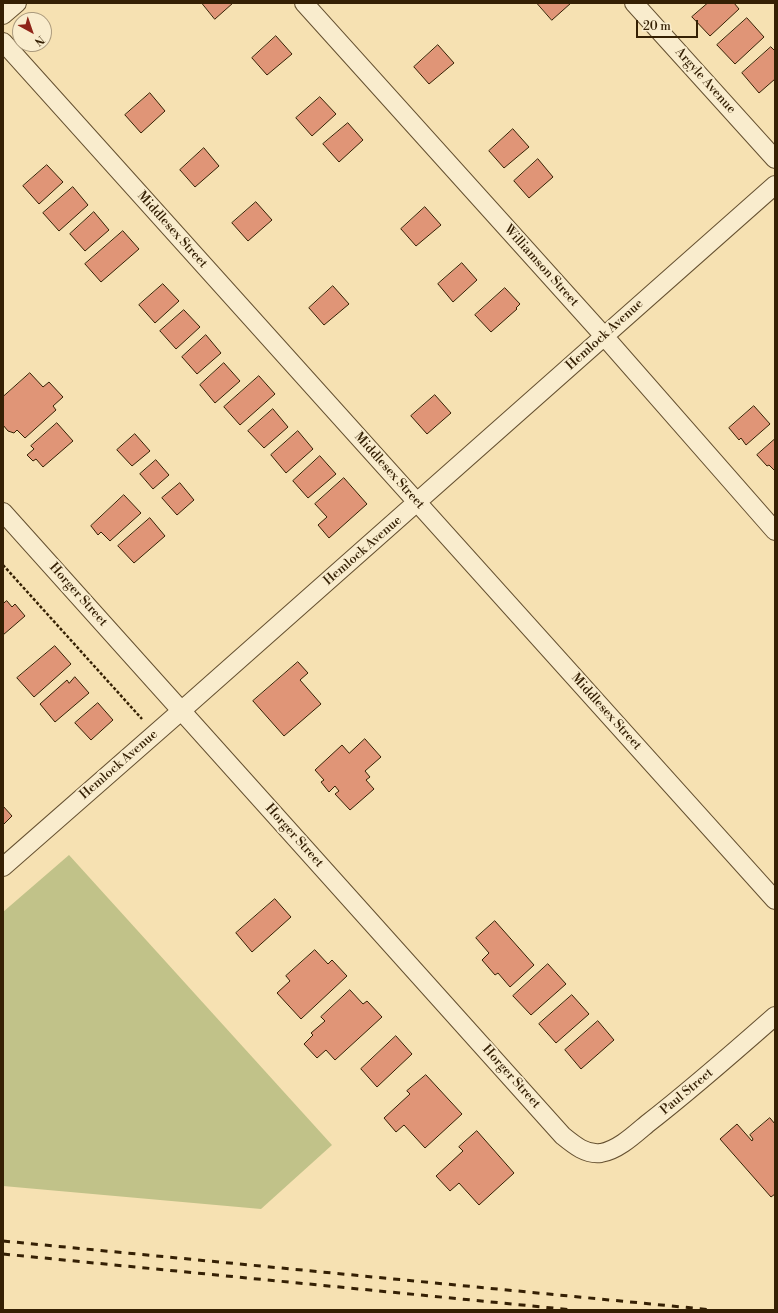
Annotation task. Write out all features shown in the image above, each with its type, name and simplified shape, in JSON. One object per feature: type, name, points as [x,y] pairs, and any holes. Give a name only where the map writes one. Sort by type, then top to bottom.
[{"type":"street","points":[[3,15],[17,3]]},
{"type":"street","name":"Williamson Street","points":[[304,3],[604,336],[775,531]]},
{"type":"street","name":"Argyle Avenue","points":[[634,3],[775,159]]},
{"type":"street","name":"Middlesex Street","points":[[3,42],[775,900]]},
{"type":"street","name":"Hemlock Avenue","points":[[3,867],[418,502],[775,185]]},
{"type":"street","name":"Horger Street","points":[[3,512],[563,1136],[581,1150],[591,1153]]},
{"type":"street","name":"Paul Street","points":[[591,1153],[600,1153],[613,1149],[626,1140],[672,1105],[775,1016]]},
{"type":"path","points":[[3,565],[144,722]]},
{"type":"green space","points":[[69,855],[332,1145],[261,1209],[3,1186],[3,912]]},
{"type":"building","points":[[202,3],[233,3],[215,19]]},
{"type":"building","points":[[537,3],[571,3],[552,20]]},
{"type":"building","points":[[708,3],[734,3],[739,9],[710,36],[692,17]]},
{"type":"building","points":[[747,18],[764,37],[735,64],[717,45]]},
{"type":"building","points":[[276,36],[292,54],[267,75],[252,58]]},
{"type":"building","points":[[438,45],[454,63],[429,84],[414,67]]},
{"type":"building","points":[[771,47],[775,51],[775,79],[759,93],[742,73]]},
{"type":"building","points":[[150,93],[165,111],[141,133],[125,115]]},
{"type":"building","points":[[320,97],[336,114],[312,136],[296,118]]},
{"type":"building","points":[[348,123],[363,140],[339,162],[323,144]]},
{"type":"building","points":[[513,129],[529,147],[504,168],[489,151]]},
{"type":"building","points":[[204,148],[219,166],[195,187],[180,170]]},
{"type":"building","points":[[538,159],[553,177],[529,198],[514,181]]},
{"type":"building","points":[[47,165],[63,182],[39,204],[23,186]]},
{"type":"building","points":[[73,187],[88,205],[59,231],[43,213]]},
{"type":"building","points":[[256,202],[272,220],[248,241],[232,223]]},
{"type":"building","points":[[425,207],[441,225],[416,246],[401,229]]},
{"type":"building","points":[[94,212],[109,230],[85,251],[70,234]]},
{"type":"building","points":[[123,231],[139,249],[101,282],[85,264]]},
{"type":"building","points":[[462,263],[477,280],[453,302],[438,284]]},
{"type":"building","points":[[163,284],[179,301],[155,323],[139,305]]},
{"type":"building","points":[[333,286],[349,304],[324,325],[309,308]]},
{"type":"building","points":[[505,288],[520,304],[516,308],[517,309],[491,332],[475,315]]},
{"type":"building","points":[[184,310],[200,327],[176,349],[160,331]]},
{"type":"building","points":[[206,335],[221,353],[197,374],[182,357]]},
{"type":"building","points":[[224,363],[240,381],[215,403],[200,385]]},
{"type":"building","points":[[30,373],[43,387],[49,382],[63,397],[53,406],[56,410],[25,438],[17,430],[14,433],[8,431],[3,425],[3,397]]},
{"type":"building","points":[[259,376],[275,394],[240,425],[224,407]]},
{"type":"building","points":[[435,395],[451,413],[427,434],[411,416]]},
{"type":"building","points":[[754,406],[770,424],[746,445],[741,438],[739,440],[729,428]]},
{"type":"building","points":[[273,409],[288,427],[264,448],[248,431]]},
{"type":"building","points":[[57,423],[73,441],[43,467],[36,459],[33,461],[27,455],[34,449],[31,446]]},
{"type":"building","points":[[298,431],[313,449],[286,473],[271,455]]},
{"type":"building","points":[[135,434],[150,451],[132,466],[117,450]]},
{"type":"building","points":[[775,439],[775,471],[769,465],[767,466],[757,455]]},
{"type":"building","points":[[320,456],[336,474],[308,498],[293,481]]},
{"type":"building","points":[[156,460],[169,475],[153,489],[140,474]]},
{"type":"building","points":[[344,478],[367,504],[329,538],[318,525],[327,517],[315,504]]},
{"type":"building","points":[[180,483],[194,500],[177,515],[162,498]]},
{"type":"building","points":[[124,495],[141,513],[110,541],[101,532],[98,535],[91,526]]},
{"type":"building","points":[[150,518],[165,536],[134,563],[118,546]]},
{"type":"building","points":[[7,601],[12,607],[15,604],[25,616],[3,635],[3,604]]},
{"type":"building","points":[[55,646],[71,664],[34,697],[17,678]]},
{"type":"building","points":[[298,662],[308,673],[300,680],[321,704],[284,736],[253,701]]},
{"type":"building","points":[[75,677],[89,693],[55,722],[40,704],[67,680],[69,683]]},
{"type":"building","points":[[98,703],[113,720],[91,740],[75,723]]},
{"type":"building","points":[[365,739],[381,757],[365,771],[370,777],[366,780],[374,789],[350,810],[335,794],[339,791],[335,786],[329,792],[321,782],[324,780],[315,770],[342,745],[349,753]]},
{"type":"building","points":[[3,806],[12,816],[3,825]]},
{"type":"building","points":[[275,899],[291,917],[252,952],[236,933]]},
{"type":"building","points":[[495,921],[534,965],[510,987],[498,973],[495,975],[482,960],[489,953],[476,938]]},
{"type":"building","points":[[315,950],[328,964],[332,960],[347,976],[301,1019],[277,993],[290,981],[286,976]]},
{"type":"building","points":[[548,964],[566,984],[531,1015],[513,996]]},
{"type":"building","points":[[350,990],[363,1004],[367,1001],[382,1017],[335,1060],[326,1050],[317,1058],[304,1044],[313,1035],[311,1033],[325,1021],[321,1017]]},
{"type":"building","points":[[572,995],[589,1014],[556,1043],[539,1024]]},
{"type":"building","points":[[598,1021],[614,1040],[581,1069],[565,1050]]},
{"type":"building","points":[[396,1036],[412,1054],[377,1087],[361,1069]]},
{"type":"building","points":[[426,1075],[462,1114],[425,1148],[404,1125],[396,1132],[384,1118],[410,1094],[407,1091]]},
{"type":"building","points":[[770,1118],[775,1124],[775,1194],[771,1197],[720,1139],[737,1124],[752,1141],[753,1139],[750,1135]]},
{"type":"building","points":[[477,1131],[514,1173],[479,1205],[459,1183],[450,1191],[436,1176],[463,1151],[459,1147]]},
{"type":"railway","points":[[3,1241],[713,1310]]},
{"type":"railway","points":[[3,1254],[573,1310]]}]
